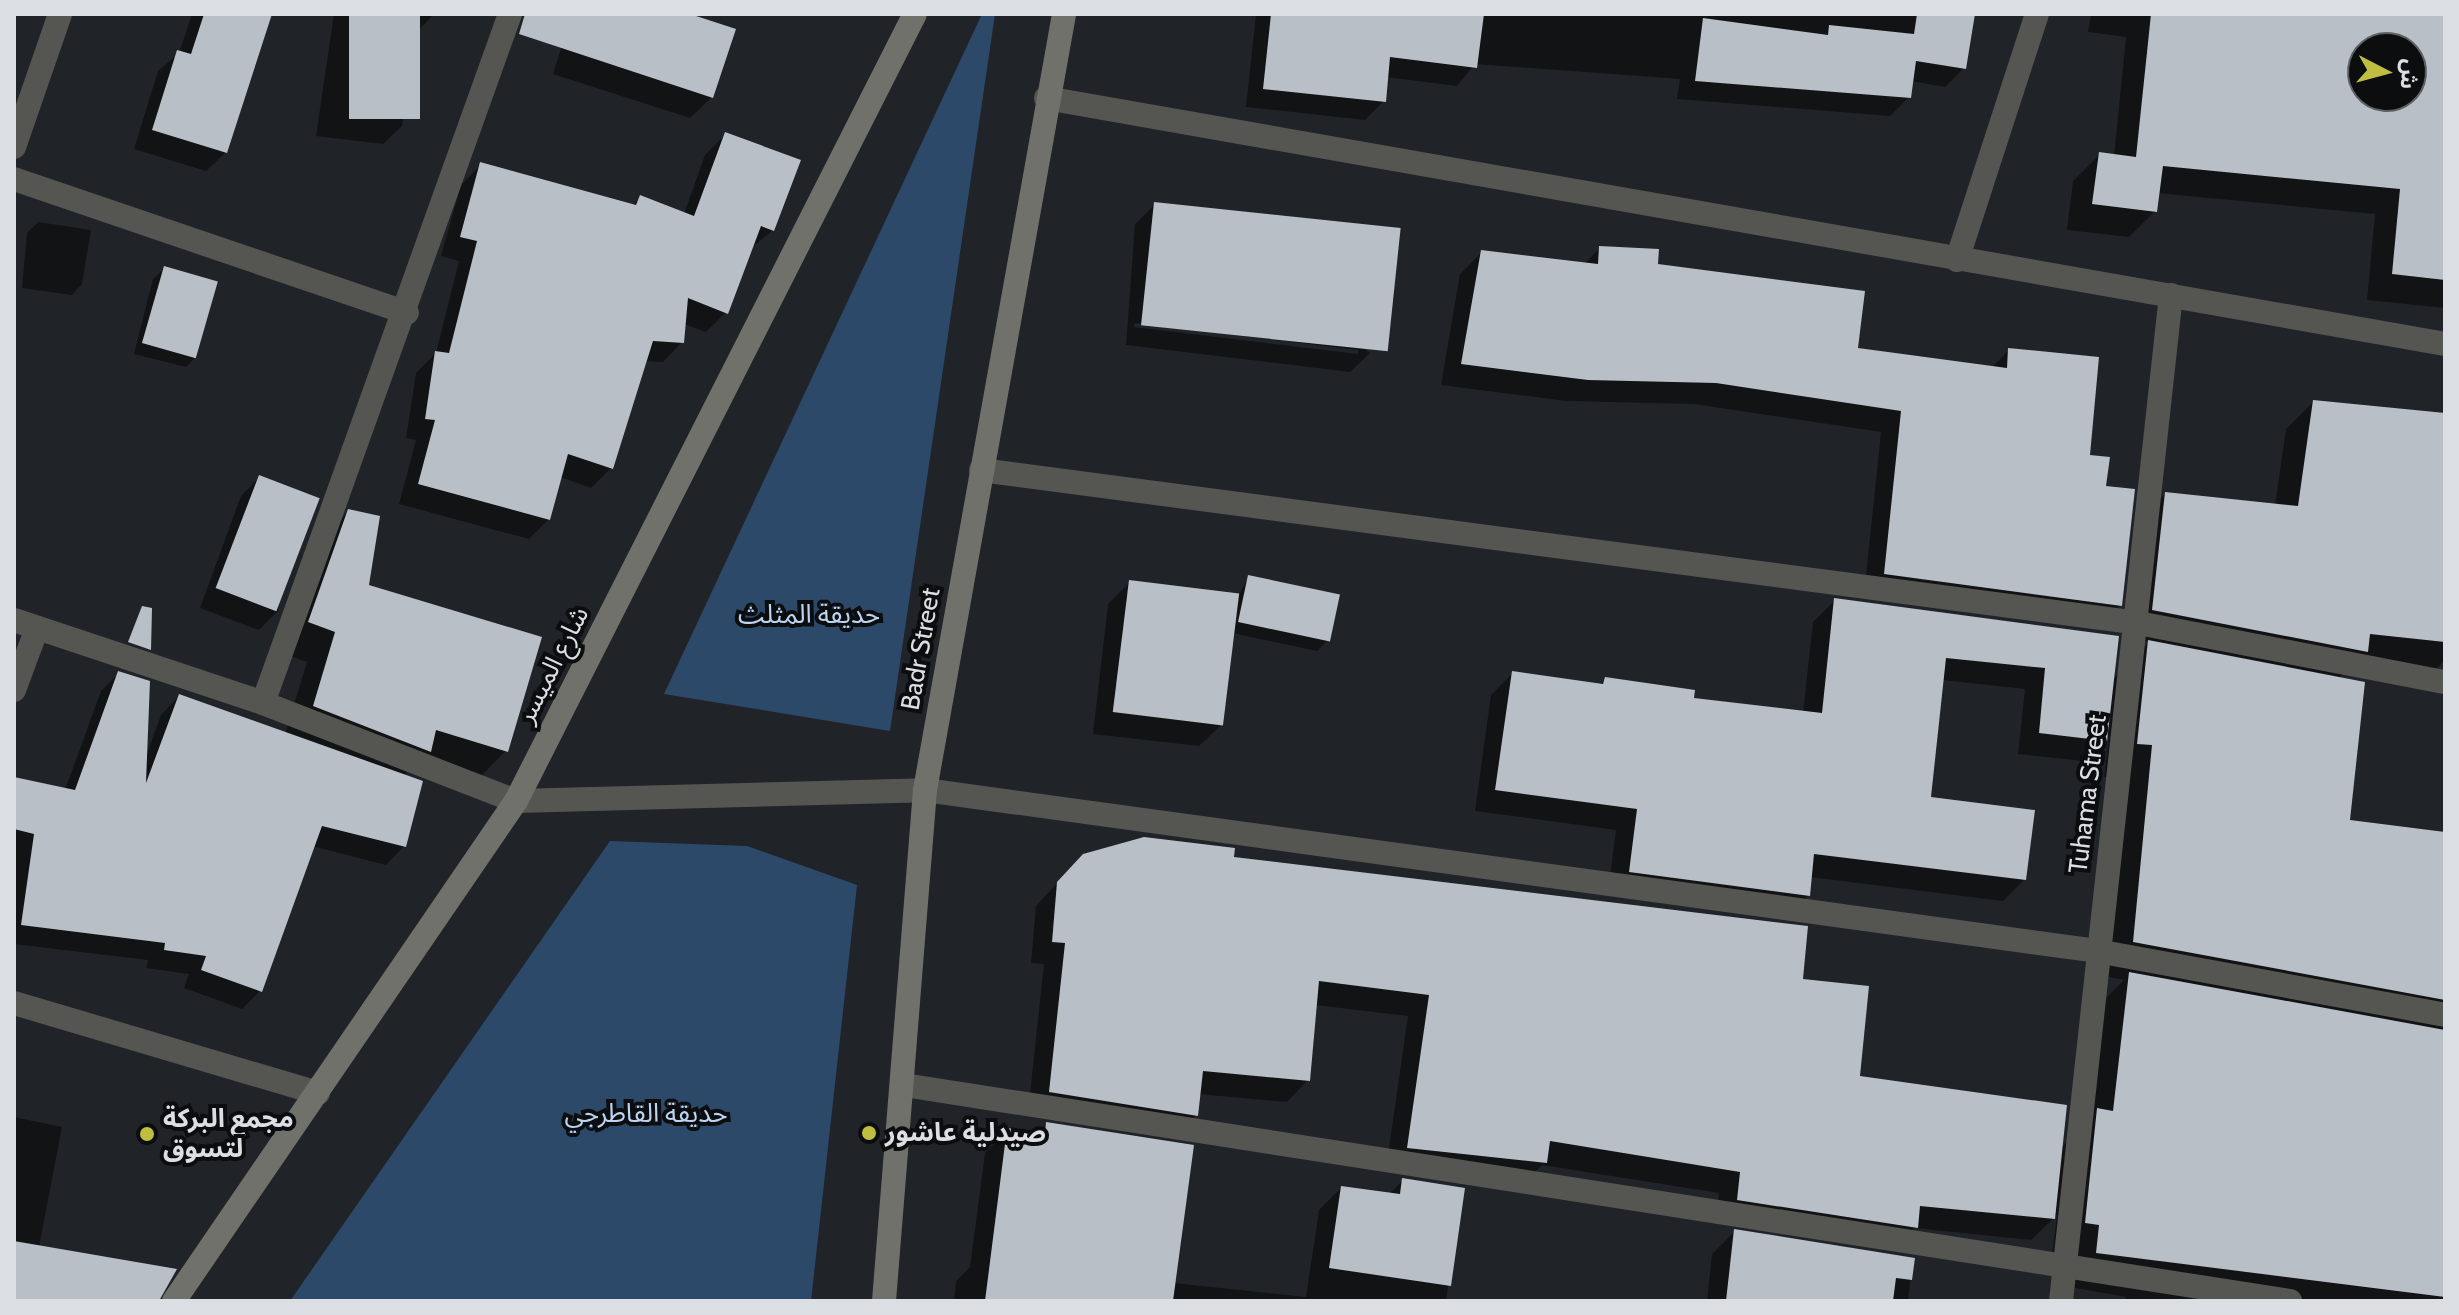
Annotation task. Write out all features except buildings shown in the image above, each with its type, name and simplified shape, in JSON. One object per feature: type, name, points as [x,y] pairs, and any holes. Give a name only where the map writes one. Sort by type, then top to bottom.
[{"type":"main road","name":"شارع الميسر","points":[[174,1301],[516,801],[915,14]]},
{"type":"main road","name":"Badr Street","points":[[884,1301],[904,1085],[925,790],[1046,98],[1064,14]]},
{"type":"street","points":[[14,147],[60,14]]},
{"type":"street","points":[[263,703],[407,313],[510,14]]},
{"type":"street","points":[[1957,260],[2037,14]]},
{"type":"street","points":[[1046,98],[2445,344]]},
{"type":"street","points":[[14,179],[407,313]]},
{"type":"street","name":"Tuhama Street","points":[[2061,1301],[2097,951],[2138,623],[2171,295]]},
{"type":"street","points":[[981,470],[2138,623],[2445,682]]},
{"type":"street","points":[[14,690],[25,624],[263,703],[516,801],[925,790],[2097,951],[2445,1015]]},
{"type":"street","points":[[14,1003],[318,1093]]},
{"type":"street","points":[[904,1085],[2290,1301]]},
{"type":"green space","name":"حديقة المثلث","points":[[982,14],[995,14],[890,731],[664,694]]},
{"type":"green space","name":"حديقة القاطرجي","points":[[610,841],[747,846],[857,885],[811,1301],[290,1301]]},
{"type":"place","name":"صيدلية عاشور","points":[[869,1133]]},
{"type":"place","name":"مجمع البركة لتسوق","points":[[147,1134]]}]
